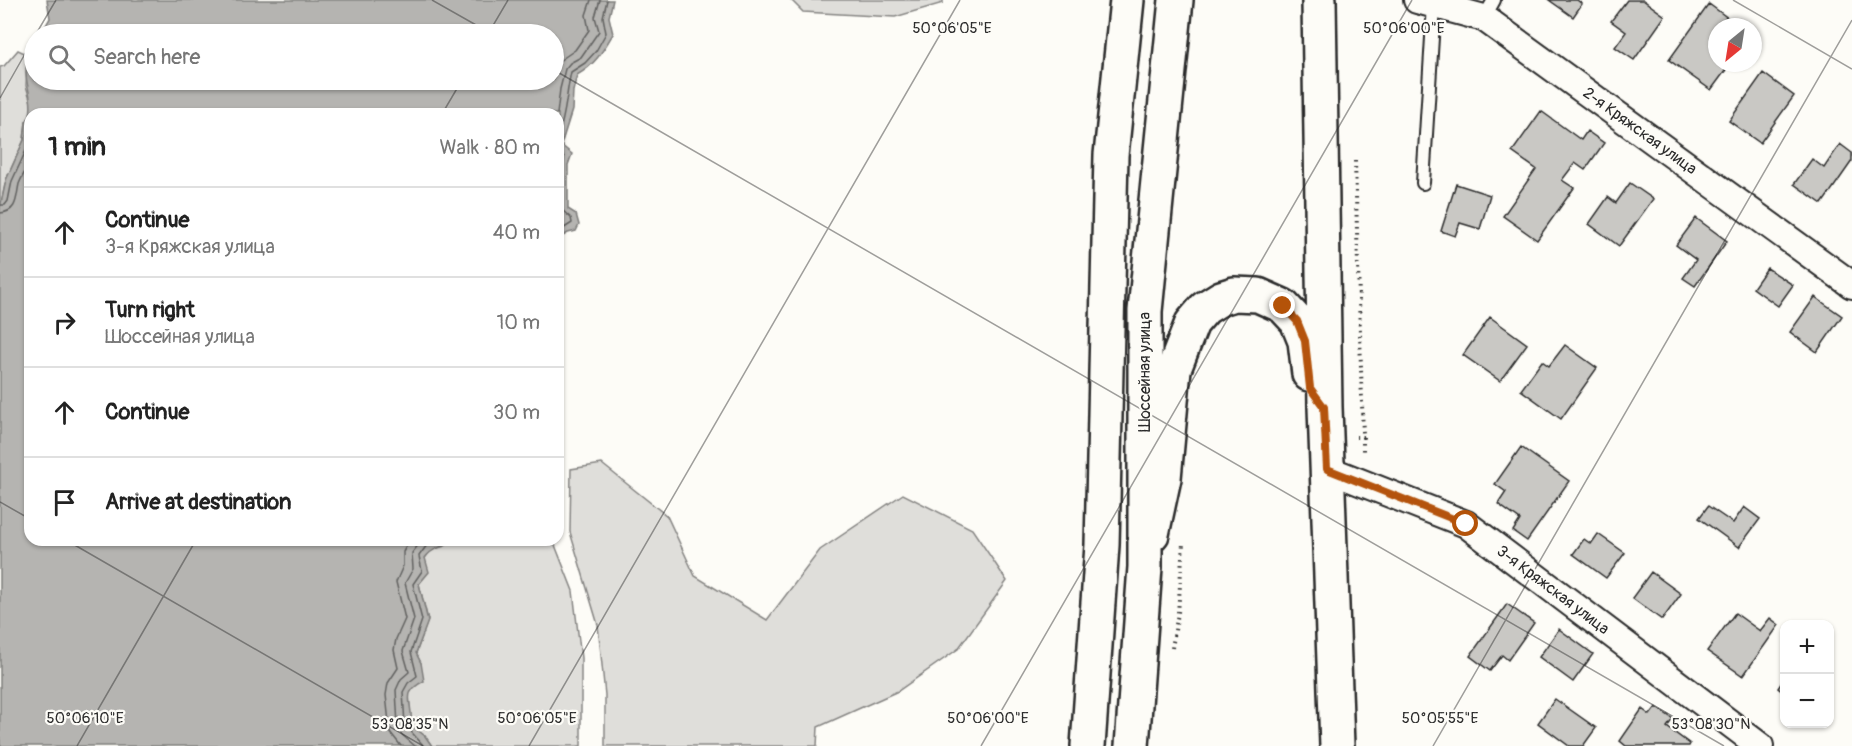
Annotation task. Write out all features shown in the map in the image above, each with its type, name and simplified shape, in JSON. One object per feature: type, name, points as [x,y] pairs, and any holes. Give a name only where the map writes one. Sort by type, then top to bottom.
[{"type":"main road","points":[[1088,746],[1102,545],[1111,155],[1127,0]]},
{"type":"main road","name":"Шоссейная улица","points":[[1132,746],[1144,567],[1145,311],[1176,0]]},
{"type":"main road","points":[[1319,0],[1326,438],[1337,746]]},
{"type":"main road","points":[[1144,567],[1164,478],[1174,369],[1192,323],[1205,308],[1221,298],[1234,294],[1258,295],[1283,306],[1297,321],[1305,341],[1310,388],[1326,438]]},
{"type":"street","name":"2-я Кряжская улица","points":[[1425,2],[1489,9],[1852,285]]},
{"type":"street","name":"3-я Кряжская улица","points":[[1326,438],[1466,524],[1760,746]]},
{"type":"lane","points":[[1423,183],[1425,2]]},
{"type":"path","points":[[1326,438],[1363,437],[1355,158]]},
{"type":"path","points":[[1170,658],[1178,613],[1184,533]]},
{"type":"shaded area","points":[[791,0],[943,0],[943,3],[895,17],[803,12]]},
{"type":"shaded area","points":[[18,50],[24,53],[24,90],[27,90],[32,105],[31,108],[24,108],[24,140],[6,180],[0,208],[0,67],[4,66]]},
{"type":"shaded area","points":[[602,464],[667,516],[695,576],[767,620],[820,550],[903,494],[972,529],[1007,581],[958,649],[898,691],[818,727],[817,746],[605,746],[605,695],[598,625],[570,532],[571,469]]},
{"type":"shaded area","points":[[445,546],[555,546],[573,591],[581,658],[581,746],[432,746],[425,736],[411,725],[409,693],[421,663],[416,653],[428,620],[419,584],[425,558],[431,550]]},
{"type":"water","points":[[47,0],[613,0],[609,17],[613,34],[594,62],[577,75],[572,110],[564,135],[564,108],[31,108],[28,90],[564,90],[564,24],[47,24],[50,18]]},
{"type":"water","points":[[24,140],[24,546],[441,546],[425,558],[429,572],[419,584],[428,621],[416,653],[421,663],[424,681],[412,690],[409,699],[411,725],[425,736],[432,746],[0,746],[0,208],[6,180]]},
{"type":"water","points":[[564,147],[572,154],[568,165],[568,209],[576,214],[579,225],[576,231],[564,235]]},
{"type":"building","points":[[1549,0],[1577,0],[1582,4],[1573,17]]},
{"type":"building","points":[[1627,0],[1643,0],[1665,16],[1634,60],[1615,47],[1626,32],[1611,21]]},
{"type":"building","points":[[1709,4],[1728,18],[1708,18],[1708,72],[1724,72],[1711,90],[1669,60]]},
{"type":"building","points":[[1763,73],[1794,96],[1760,143],[1729,121]]},
{"type":"building","points":[[1541,111],[1581,140],[1587,131],[1604,143],[1585,170],[1575,163],[1562,180],[1574,188],[1537,240],[1503,216],[1536,169],[1512,152]]},
{"type":"building","points":[[1840,144],[1852,153],[1852,161],[1822,204],[1794,184],[1812,159],[1824,168]]},
{"type":"building","points":[[1630,183],[1653,199],[1619,246],[1589,224],[1608,197],[1616,203]]},
{"type":"building","points":[[1456,184],[1490,195],[1480,229],[1460,223],[1455,236],[1441,231]]},
{"type":"building","points":[[1696,218],[1727,241],[1695,286],[1683,278],[1696,260],[1676,245]]},
{"type":"building","points":[[1767,268],[1793,285],[1778,306],[1753,288]]},
{"type":"building","points":[[1815,297],[1842,316],[1817,352],[1790,332]]},
{"type":"building","points":[[1490,317],[1527,344],[1500,381],[1463,355]]},
{"type":"building","points":[[1565,345],[1597,368],[1561,419],[1521,390],[1542,361],[1549,366]]},
{"type":"building","points":[[1521,447],[1569,481],[1527,541],[1513,531],[1520,520],[1498,504],[1506,492],[1495,484]]},
{"type":"building","points":[[1708,506],[1733,523],[1744,507],[1760,519],[1739,547],[1699,518]]},
{"type":"building","points":[[1598,534],[1625,553],[1606,578],[1573,554],[1584,539],[1591,544]]},
{"type":"building","points":[[1651,572],[1681,594],[1662,620],[1632,598]]},
{"type":"building","points":[[1507,604],[1534,623],[1508,660],[1502,655],[1490,671],[1470,656]]},
{"type":"building","points":[[1735,613],[1760,631],[1770,618],[1779,625],[1743,676],[1707,651]]},
{"type":"building","points":[[1559,629],[1593,654],[1573,682],[1539,657]]},
{"type":"building","points":[[1555,699],[1596,728],[1583,746],[1569,746],[1538,723]]},
{"type":"building","points":[[1656,707],[1673,719],[1667,727],[1690,744],[1689,746],[1626,746],[1620,741],[1642,709],[1650,715]]},
{"type":"route","points":[[1283,306],[1297,321],[1305,341],[1310,388],[1324,407],[1327,469],[1466,524]]}]
